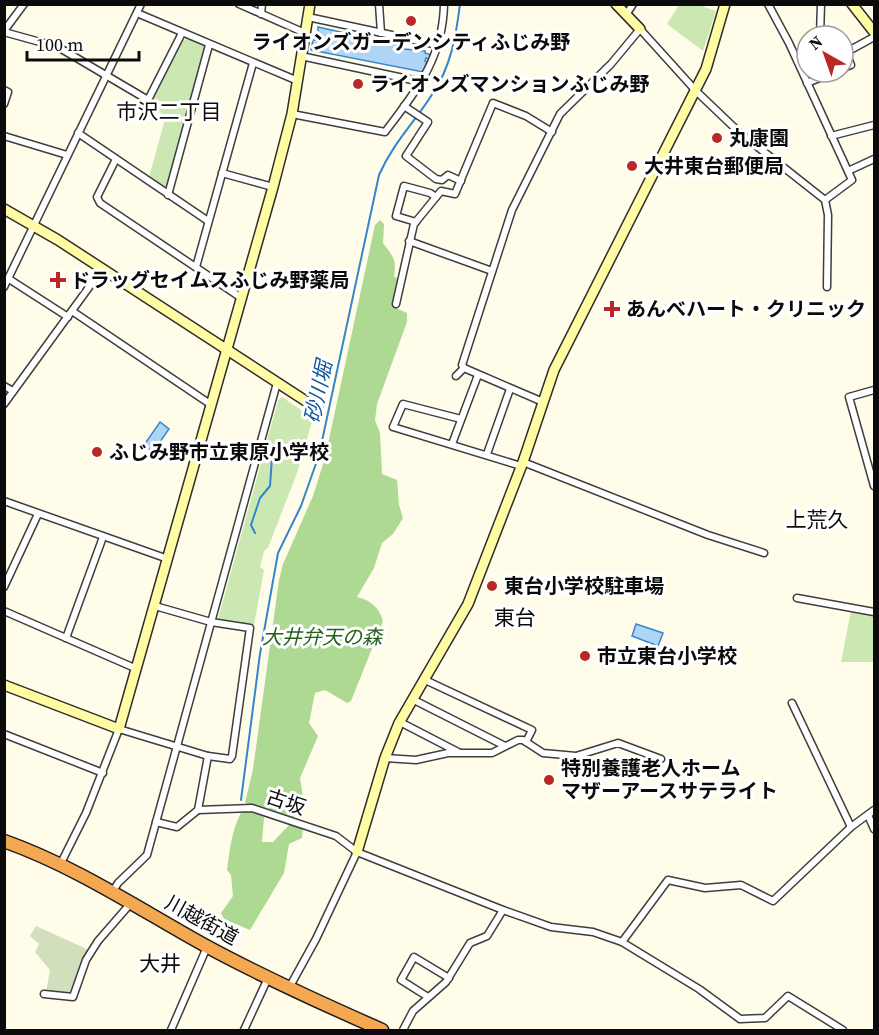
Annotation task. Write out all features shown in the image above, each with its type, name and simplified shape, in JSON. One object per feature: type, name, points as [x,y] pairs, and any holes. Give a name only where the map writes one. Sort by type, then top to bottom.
[{"type":"highway","name":"川越街道","points":[[4,842],[62,863],[207,947],[289,989],[382,1030]]},
{"type":"street","points":[[24,4],[4,32],[58,46],[148,100],[182,33]]},
{"type":"street","points":[[5,287],[141,4]]},
{"type":"street","points":[[239,4],[305,33]]},
{"type":"street","points":[[261,14],[262,4]]},
{"type":"street","points":[[62,863],[103,772],[138,669],[292,114],[310,4]]},
{"type":"street","points":[[379,4],[381,33]]},
{"type":"street","points":[[292,114],[383,133],[407,108],[422,82],[438,45],[444,4]]},
{"type":"street","points":[[616,4],[696,91],[740,133],[825,200],[828,215],[827,287]]},
{"type":"street","points":[[626,15],[633,4]]},
{"type":"street","points":[[289,989],[316,939],[357,852],[385,758],[400,722],[468,604],[522,464],[543,402],[573,329],[706,69],[725,4]]},
{"type":"street","points":[[768,4],[795,59]]},
{"type":"street","points":[[820,24],[821,4]]},
{"type":"street","points":[[852,4],[874,34],[855,46]]},
{"type":"street","points":[[137,13],[298,81]]},
{"type":"street","points":[[308,17],[438,45]]},
{"type":"street","points":[[543,402],[478,375],[462,365],[512,210],[560,114],[611,64],[640,29]]},
{"type":"street","points":[[168,195],[209,45]]},
{"type":"street","points":[[301,56],[422,82]]},
{"type":"street","points":[[196,267],[254,63]]},
{"type":"street","points":[[807,84],[852,180],[825,200]]},
{"type":"street","points":[[4,90],[8,92],[4,104]]},
{"type":"street","points":[[396,304],[409,241],[416,222],[441,191],[455,194],[493,103],[526,116],[552,132]]},
{"type":"street","points":[[407,108],[428,122],[406,156],[436,179],[442,180],[448,175],[461,181]]},
{"type":"street","points":[[831,136],[874,125]]},
{"type":"street","points":[[78,133],[208,221]]},
{"type":"street","points":[[4,136],[67,155]]},
{"type":"street","points":[[116,159],[98,200],[240,297]]},
{"type":"street","points":[[848,171],[874,159]]},
{"type":"street","points":[[222,173],[273,187]]},
{"type":"street","points":[[416,222],[396,216],[404,186],[430,193],[436,197]]},
{"type":"street","points":[[4,209],[103,268],[318,410]]},
{"type":"street","points":[[409,241],[492,271]]},
{"type":"street","points":[[4,404],[103,268]]},
{"type":"street","points":[[9,279],[70,314],[210,404]]},
{"type":"street","points":[[456,376],[464,368]]},
{"type":"street","points":[[452,444],[478,375]]},
{"type":"street","points":[[113,891],[118,883],[147,855],[278,383]]},
{"type":"street","points":[[4,386],[13,392]]},
{"type":"street","points":[[487,454],[510,389]]},
{"type":"street","points":[[874,390],[849,397],[874,486]]},
{"type":"street","points":[[461,419],[403,404],[395,417],[393,428],[522,464],[708,535],[764,553]]},
{"type":"street","points":[[4,501],[168,559]]},
{"type":"street","points":[[4,587],[38,514]]},
{"type":"street","points":[[66,638],[103,537]]},
{"type":"street","points":[[797,598],[874,612]]},
{"type":"street","points":[[4,684],[119,729],[208,756],[230,759],[250,628],[211,622],[155,606]]},
{"type":"street","points":[[4,611],[138,669]]},
{"type":"street","points":[[423,679],[532,730],[526,742]]},
{"type":"street","points":[[412,699],[504,747]]},
{"type":"street","points":[[792,703],[851,827]]},
{"type":"street","points":[[400,722],[461,753]]},
{"type":"street","points":[[4,734],[103,772]]},
{"type":"street","points":[[385,758],[416,760],[448,753],[492,753],[518,740],[526,742],[543,753],[576,756],[618,743],[661,759]]},
{"type":"street","points":[[156,822],[177,827],[198,810],[208,756]]},
{"type":"street","name":"古坂","points":[[198,810],[252,808],[336,836],[357,852],[503,910],[551,927],[593,932],[622,942],[699,989],[740,1019],[765,1018],[788,996],[840,1029]]},
{"type":"street","points":[[622,942],[668,880],[705,888],[741,885],[773,901],[851,827],[874,810]]},
{"type":"street","points":[[868,815],[874,830]]},
{"type":"street","points":[[44,994],[73,998],[86,960],[98,941],[132,903]]},
{"type":"street","points":[[403,1030],[413,1011],[448,978],[470,943],[487,936],[503,910]]},
{"type":"street","points":[[171,1030],[207,947]]},
{"type":"street","points":[[428,997],[401,980],[414,957],[448,978]]},
{"type":"street","points":[[244,1030],[268,978]]},
{"type":"green space","points":[[679,5],[699,5],[716,11],[703,51],[667,24]]},
{"type":"green space","points":[[187,39],[205,47],[168,186],[165,187],[149,177],[166,116],[150,106],[183,40]]},
{"type":"green space","name":"大井弁天の森","points":[[380,220],[384,224],[383,243],[393,258],[394,276],[398,279],[392,306],[407,313],[407,322],[377,404],[375,420],[380,433],[382,474],[397,480],[399,505],[403,518],[393,534],[382,543],[374,568],[357,597],[373,605],[383,621],[351,701],[347,703],[325,690],[315,693],[309,723],[318,736],[300,778],[303,797],[292,820],[245,803],[253,769],[279,580],[283,564],[313,496],[325,458],[375,225]]},
{"type":"green space","points":[[282,397],[313,418],[297,473],[268,548],[264,551],[260,567],[264,570],[254,625],[218,619],[278,401]]},
{"type":"green space","points":[[851,611],[874,615],[874,662],[841,662]]},
{"type":"green space","points":[[243,809],[264,817],[262,842],[273,842],[290,824],[303,827],[302,838],[289,844],[284,873],[250,930],[224,919],[221,913],[233,896],[231,875],[227,870],[230,846]]},
{"type":"green space","points":[[36,926],[91,951],[70,996],[46,992],[50,970],[35,952],[39,944],[30,936]]},
{"type":"water","points":[[318,27],[404,46],[404,49],[425,51],[431,55],[429,59],[426,58],[427,62],[423,72],[311,50],[313,40],[318,40]]},
{"type":"water","points":[[160,422],[169,429],[153,452],[144,445]]},
{"type":"water","points":[[636,624],[663,633],[658,646],[632,636]]},
{"type":"waterway","name":"砂川堀","points":[[241,800],[260,654],[278,553],[301,506],[319,455],[379,175],[397,143],[439,83],[454,39],[460,4]]},
{"type":"waterway","points":[[255,533],[251,525],[260,498],[270,486],[272,457],[280,447]]},
{"type":"place","name":"ライオンズガーデンシティふじみ野","points":[[411,21]]},
{"type":"place","name":"ライオンズマンションふじみ野","points":[[358,84]]},
{"type":"place","name":"丸康園","points":[[717,138]]},
{"type":"place","name":"大井東台郵便局","points":[[632,166]]},
{"type":"place","name":"ドラッグセイムスふじみ野薬局","points":[[58,280]]},
{"type":"place","name":"あんべハート・クリニック","points":[[612,309]]},
{"type":"place","name":"ふじみ野市立東原小学校","points":[[97,452]]},
{"type":"place","name":"東台小学校駐車場","points":[[492,586]]},
{"type":"place","name":"市立東台小学校","points":[[585,656]]},
{"type":"place","name":"特別養護老人ホーム マザーアースサテライト","points":[[549,780]]},
{"type":"district","name":"市沢二丁目","points":[[169,111]]},
{"type":"district","name":"上荒久","points":[[817,519]]},
{"type":"district","name":"東台","points":[[515,617]]},
{"type":"district","name":"大井","points":[[160,963]]}]
